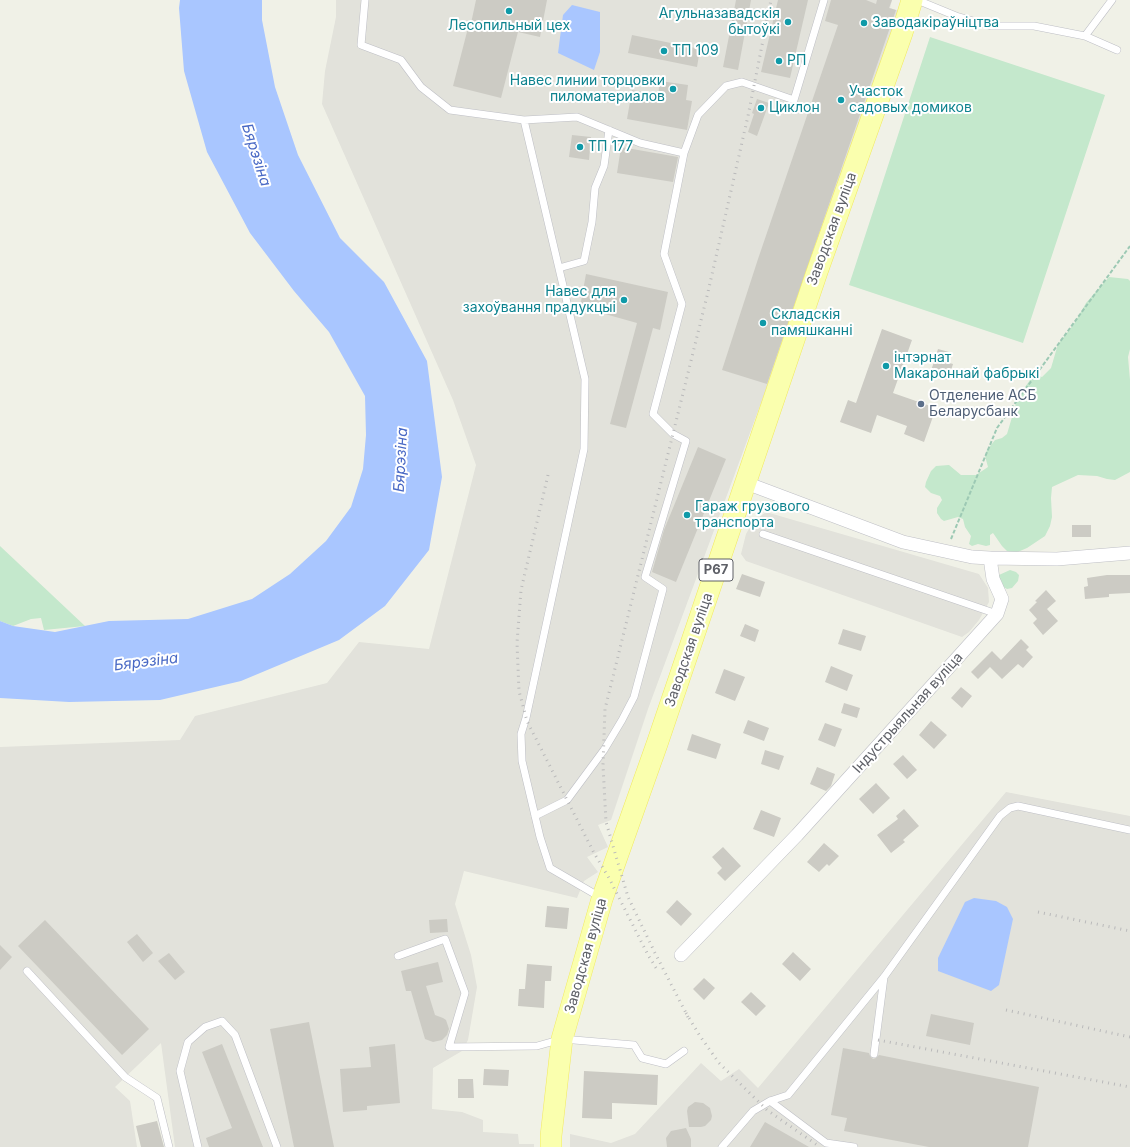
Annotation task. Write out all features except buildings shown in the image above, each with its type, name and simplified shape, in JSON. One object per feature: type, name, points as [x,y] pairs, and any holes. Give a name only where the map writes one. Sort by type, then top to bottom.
[{"type":"main road","name":"Заводская вуліца","points":[[551,1147],[562,1039],[602,898],[657,744],[817,272],[902,33],[912,0]]},
{"type":"street","points":[[746,483],[903,542],[972,557],[1057,559],[1130,553]]},
{"type":"street","points":[[990,558],[993,579],[1002,599],[997,614]]},
{"type":"street","name":"Індустрыяльная вуліца","points":[[681,955],[797,835],[997,614]]},
{"type":"lane","points":[[365,0],[361,45],[401,60],[421,87],[450,110],[524,120],[577,117],[640,143],[684,153]]},
{"type":"lane","points":[[535,816],[567,800],[604,750],[622,720],[634,697],[663,588],[645,576],[686,441],[673,434],[653,414],[682,304],[664,254],[684,153],[698,115],[726,86],[742,82],[794,100],[824,0]]},
{"type":"lane","points":[[917,0],[956,16],[990,26],[1034,26],[1085,36],[1117,50]]},
{"type":"lane","points":[[1085,36],[1112,0]]},
{"type":"lane","points":[[524,120],[585,379],[584,448],[526,718],[521,734],[522,761],[535,816],[550,868],[602,898]]},
{"type":"lane","points":[[559,268],[584,261],[592,222],[595,188],[604,166],[609,130]]},
{"type":"lane","points":[[763,534],[997,614]]},
{"type":"lane","points":[[722,1147],[753,1111],[770,1101],[788,1095],[884,977],[1000,816],[1010,808],[1018,806],[1130,830]]},
{"type":"lane","points":[[398,956],[445,939],[465,993],[449,1047],[537,1046],[562,1039],[634,1045],[642,1058],[666,1064],[684,1051]]},
{"type":"lane","points":[[27,971],[125,1077],[157,1098],[169,1147]]},
{"type":"lane","points":[[874,1054],[884,977]]},
{"type":"lane","points":[[198,1147],[180,1071],[188,1042],[205,1027],[222,1021],[235,1035],[277,1147]]},
{"type":"lane","points":[[770,1101],[826,1143],[854,1147]]},
{"type":"path","points":[[946,552],[997,428],[1130,246]]},
{"type":"shaded area","points":[[336,0],[892,0],[890,8],[899,11],[848,158],[805,275],[768,384],[648,709],[611,820],[598,825],[608,847],[587,857],[598,872],[584,881],[577,898],[464,871],[455,904],[471,955],[477,987],[468,1040],[462,1051],[433,1068],[432,1109],[462,1112],[483,1120],[483,1132],[518,1134],[519,1144],[534,1144],[534,1147],[175,1147],[161,1043],[115,1087],[130,1101],[137,1147],[0,1147],[0,747],[180,740],[195,716],[327,683],[359,642],[429,649],[476,465],[453,400],[322,104],[325,71],[336,17]]},
{"type":"shaded area","points":[[766,512],[979,574],[988,588],[989,602],[979,620],[969,632],[962,637],[746,561],[741,554],[746,534],[753,522]]},
{"type":"shaded area","points":[[1006,792],[1130,816],[1130,1147],[570,1147],[570,1134],[611,1143],[635,1134],[701,1063],[721,1081],[739,1069],[758,1088]]},
{"type":"green space","points":[[930,37],[1105,95],[1023,343],[849,285]]},
{"type":"green space","points":[[1109,277],[1128,279],[1130,281],[1130,349],[1128,357],[1130,380],[1130,472],[1115,480],[1097,476],[1078,475],[1052,487],[1052,517],[1050,526],[1045,536],[1027,548],[1014,553],[1007,551],[993,533],[990,535],[990,545],[986,546],[978,544],[972,546],[969,544],[971,536],[965,527],[963,519],[958,517],[944,521],[937,513],[937,508],[942,500],[940,496],[931,493],[925,487],[931,471],[936,466],[949,465],[961,475],[976,475],[988,467],[985,456],[987,450],[995,440],[1002,438],[1007,434],[1018,397],[1030,380],[1036,375],[1042,377],[1051,368],[1058,344],[1074,324],[1086,303]]},
{"type":"green space","points":[[0,546],[85,626],[44,630],[41,618],[31,619],[13,626],[0,621]]},
{"type":"green space","points":[[1010,570],[1019,575],[1018,581],[1012,588],[1007,589],[1000,585],[999,575]]},
{"type":"water","name":"Бярэзіна","points":[[180,0],[262,0],[262,20],[275,87],[298,155],[340,238],[384,282],[427,361],[442,477],[429,550],[385,606],[339,640],[241,681],[160,700],[69,702],[0,698],[0,621],[13,626],[55,632],[109,621],[188,619],[252,599],[290,574],[326,541],[351,507],[363,469],[366,435],[365,396],[329,332],[294,291],[250,233],[207,152],[184,71],[179,8]]},
{"type":"water","points":[[572,5],[600,12],[600,52],[594,70],[558,53],[563,15]]},
{"type":"water","points":[[974,898],[996,901],[1007,907],[1013,919],[999,985],[991,991],[938,971],[938,958],[965,902]]},
{"type":"railway","points":[[688,1017],[628,897],[606,822],[603,765],[605,709],[708,292],[748,116],[771,0]]},
{"type":"railway","points":[[548,475],[521,590],[517,643],[519,691],[527,721],[594,853],[609,878],[648,955],[658,971]]},
{"type":"railway","points":[[1038,912],[1130,931]]},
{"type":"railway","points":[[1006,1010],[1130,1037]]},
{"type":"railway","points":[[686,1013],[719,1063],[767,1110],[820,1147]]},
{"type":"railway","points":[[878,1040],[1130,1087]]},
{"type":"place","name":"Лесопильный цех","points":[[509,11]]},
{"type":"place","name":"Агульназавадскія бытоўкі","points":[[788,22]]},
{"type":"place","name":"Заводакіраўніцтва","points":[[864,23]]},
{"type":"place","name":"ТП 109","points":[[664,51]]},
{"type":"place","name":"РП","points":[[779,61]]},
{"type":"place","name":"Навес линии торцовки пиломатериалов","points":[[673,89]]},
{"type":"place","name":"Участок садовых домиков","points":[[841,100]]},
{"type":"place","name":"Циклон","points":[[761,108]]},
{"type":"place","name":"ТП 177","points":[[580,147]]},
{"type":"place","name":"Навес для захоўвання прадукцыі","points":[[624,300]]},
{"type":"place","name":"Складскія памяшканні","points":[[763,323]]},
{"type":"place","name":"інтэрнат Макароннай фабрыкі","points":[[886,366]]},
{"type":"place","name":"Отделение АСБ Беларусбанк","points":[[921,404]]},
{"type":"place","name":"Гараж грузового транспорта","points":[[687,515]]}]
